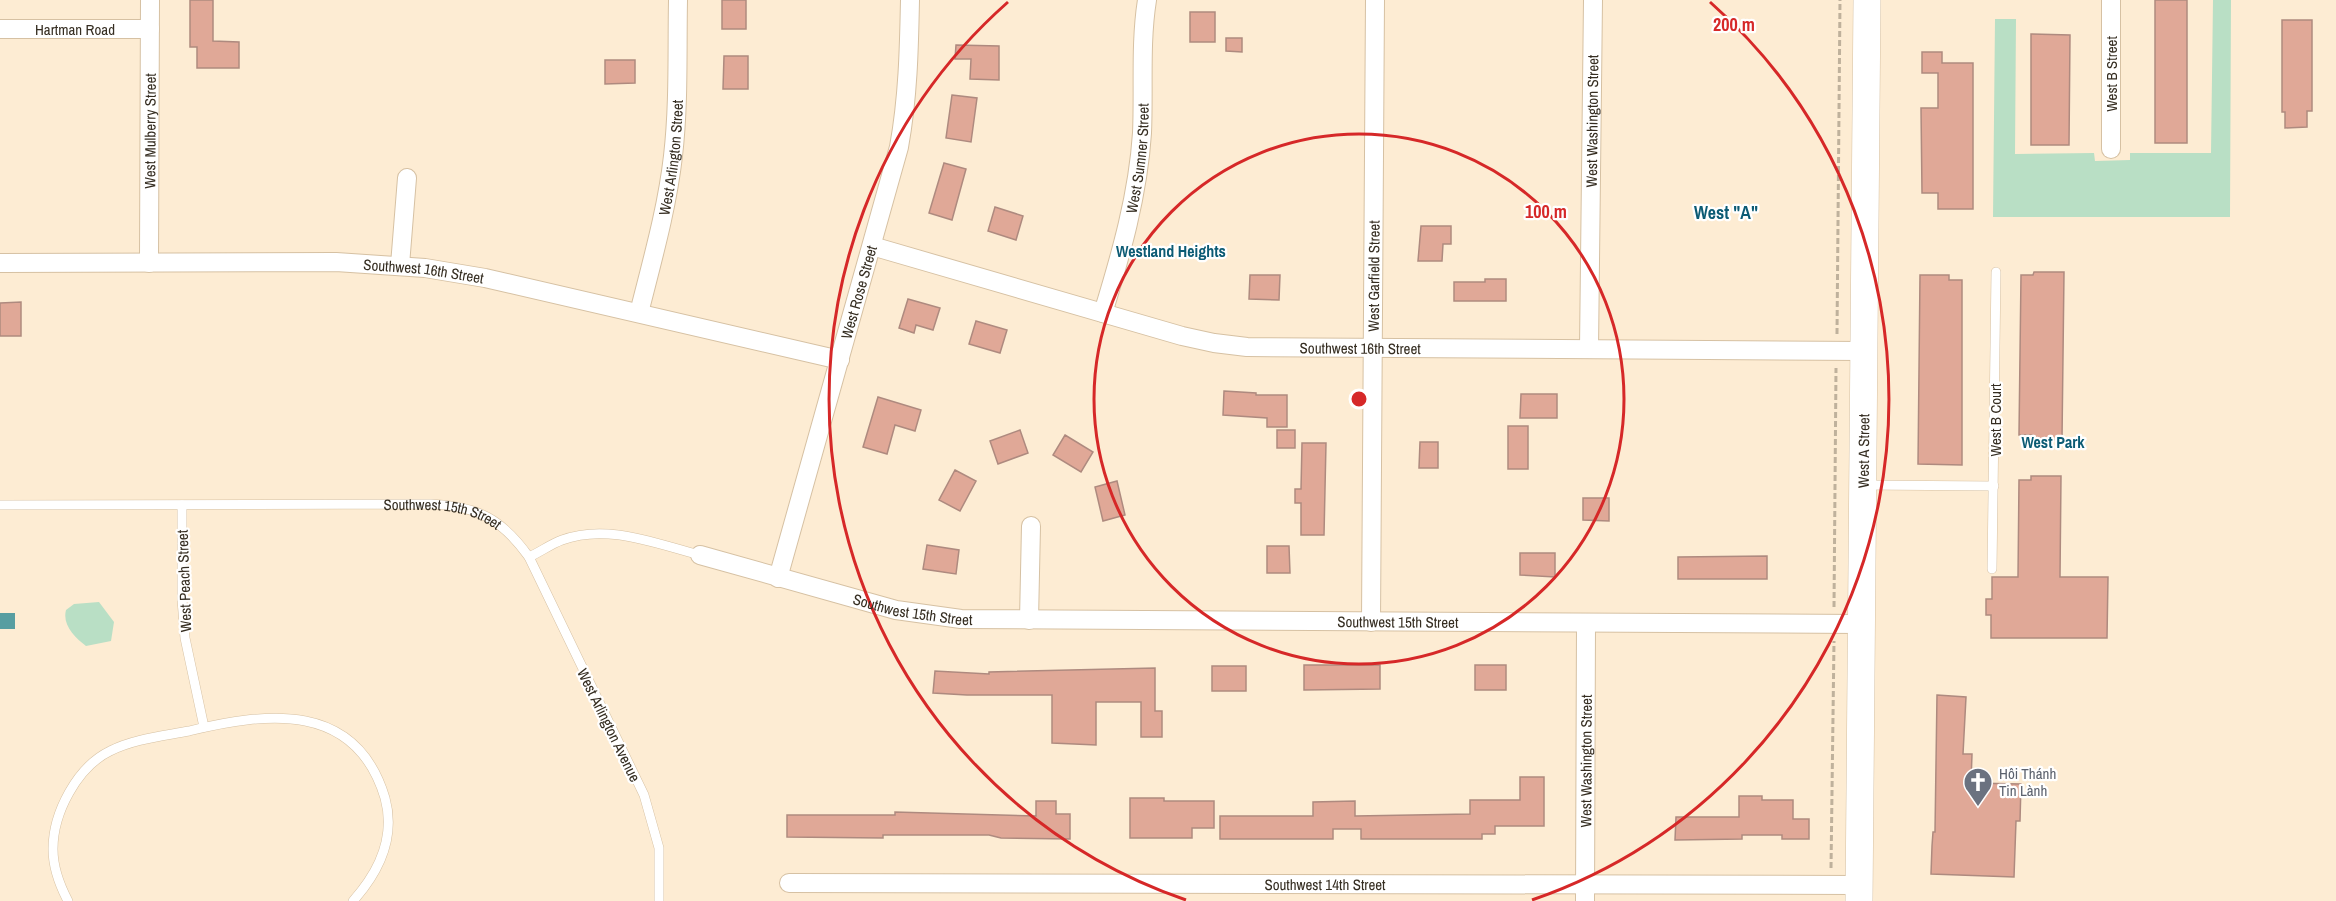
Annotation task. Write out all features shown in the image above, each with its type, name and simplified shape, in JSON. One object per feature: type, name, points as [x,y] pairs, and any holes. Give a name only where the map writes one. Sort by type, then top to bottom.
[{"type":"main road","name":"West A Street","points":[[1859,893],[1862,485],[1850,351],[1867,0]]},
{"type":"street","name":"West Mulberry Street","points":[[149,263],[150,0]]},
{"type":"street","name":"West Arlington Street","points":[[639,313],[665,205],[673,157],[677,102],[678,0]]},
{"type":"street","name":"West Rose Street","points":[[778,578],[899,147],[906,108],[910,0]]},
{"type":"street","name":"West Sumner Street","points":[[1103,313],[1128,225],[1138,177],[1142,132],[1143,25],[1148,0]]},
{"type":"street","name":"West Garfield Street","points":[[1371,622],[1375,0]]},
{"type":"street","name":"West Washington Street","points":[[1589,349],[1593,0]]},
{"type":"street","name":"West B Street","points":[[2111,0],[2111,149]]},
{"type":"street","name":"Hartman Road","points":[[0,29],[150,29]]},
{"type":"street","points":[[400,266],[407,178]]},
{"type":"street","name":"Southwest 16th Street","points":[[872,246],[1214,343],[1247,347],[1850,351]]},
{"type":"street","name":"Southwest 16th Street","points":[[0,264],[336,262],[400,266],[485,278],[840,360]]},
{"type":"street","points":[[1029,620],[1030,526]]},
{"type":"street","name":"Southwest 15th Street","points":[[700,555],[778,578],[918,614],[961,619],[1861,624]]},
{"type":"street","name":"West Washington Street","points":[[1585,893],[1586,623]]},
{"type":"street","name":"Southwest 14th Street","points":[[789,883],[1585,893],[1859,893]]},
{"type":"lane","name":"West B Court","points":[[1992,569],[1996,272]]},
{"type":"lane","points":[[1862,485],[1994,486]]},
{"type":"lane","name":"Southwest 15th Street","points":[[0,505],[456,505],[486,515],[504,527],[529,557],[562,540],[589,533],[633,538],[700,555]]},
{"type":"lane","name":"West Peach Street","points":[[182,505],[182,599],[185,638],[204,727]]},
{"type":"lane","name":"West Arlington Avenue","points":[[529,557],[644,795],[659,848],[659,901]]},
{"type":"lane","points":[[68,901],[55,870],[53,848],[56,826],[74,785],[94,762],[109,751],[204,727],[260,717],[306,720],[327,727],[351,742],[366,759],[380,782],[388,810],[389,829],[386,847],[378,868],[353,901]]},
{"type":"path","points":[[1834,603],[1850,351],[1840,0]]},
{"type":"path","points":[[1832,863],[1834,643]]},
{"type":"green space","points":[[2213,0],[2231,0],[2230,217],[1993,217],[1995,19],[2016,19],[2015,154],[2094,153],[2095,161],[2130,160],[2130,153],[2211,153]]},
{"type":"green space","points":[[99,602],[114,622],[111,641],[86,646],[68,626],[66,610],[74,604]]},
{"type":"water","points":[[0,613],[15,613],[15,629],[0,629]]},
{"type":"building","points":[[190,0],[213,0],[213,41],[239,42],[239,68],[197,68],[197,47],[190,47]]},
{"type":"building","points":[[722,0],[746,0],[746,29],[722,29]]},
{"type":"building","points":[[2155,0],[2187,0],[2187,143],[2155,143]]},
{"type":"building","points":[[1190,12],[1215,12],[1215,42],[1190,42]]},
{"type":"building","points":[[2282,20],[2312,20],[2312,111],[2307,111],[2307,127],[2285,128],[2285,112],[2282,112]]},
{"type":"building","points":[[2031,34],[2070,35],[2069,145],[2031,145]]},
{"type":"building","points":[[1226,38],[1242,38],[1242,52],[1226,51]]},
{"type":"building","points":[[956,45],[999,46],[999,80],[970,79],[971,59],[955,59]]},
{"type":"building","points":[[1922,52],[1942,52],[1942,63],[1973,63],[1973,209],[1938,209],[1938,193],[1922,193],[1921,108],[1938,108],[1938,73],[1922,73]]},
{"type":"building","points":[[724,56],[748,56],[748,89],[723,89]]},
{"type":"building","points":[[605,60],[635,60],[635,83],[605,84]]},
{"type":"building","points":[[952,95],[977,98],[971,142],[946,138]]},
{"type":"building","points":[[944,163],[966,169],[952,220],[929,213]]},
{"type":"building","points":[[995,207],[1023,216],[1016,240],[988,231]]},
{"type":"building","points":[[1421,226],[1451,226],[1451,244],[1443,244],[1442,261],[1418,261]]},
{"type":"building","points":[[2034,272],[2064,272],[2062,440],[2032,439],[2032,435],[2019,435],[2021,275],[2033,275]]},
{"type":"building","points":[[1250,275],[1280,275],[1279,300],[1249,299]]},
{"type":"building","points":[[1920,275],[1949,275],[1949,280],[1962,280],[1962,465],[1918,464]]},
{"type":"building","points":[[1485,279],[1506,279],[1506,301],[1454,301],[1454,282],[1485,282]]},
{"type":"building","points":[[908,299],[940,308],[933,330],[916,325],[914,333],[899,328]]},
{"type":"building","points":[[21,302],[21,336],[0,336],[0,303]]},
{"type":"building","points":[[976,321],[1007,330],[1000,353],[969,344]]},
{"type":"building","points":[[1224,391],[1256,393],[1256,395],[1287,395],[1287,427],[1267,427],[1267,418],[1223,415]]},
{"type":"building","points":[[1521,394],[1557,394],[1557,418],[1520,418]]},
{"type":"building","points":[[878,397],[921,410],[915,431],[895,425],[887,454],[863,447]]},
{"type":"building","points":[[1508,426],[1528,426],[1528,469],[1508,469]]},
{"type":"building","points":[[1020,430],[1028,453],[998,464],[990,441]]},
{"type":"building","points":[[1277,430],[1295,430],[1295,448],[1277,448]]},
{"type":"building","points":[[1065,435],[1093,452],[1081,472],[1053,455]]},
{"type":"building","points":[[1420,442],[1438,442],[1438,468],[1419,468]]},
{"type":"building","points":[[1302,443],[1326,443],[1324,535],[1301,535],[1301,503],[1295,503],[1295,489],[1301,489]]},
{"type":"building","points":[[955,470],[976,481],[960,511],[939,500]]},
{"type":"building","points":[[2031,476],[2061,476],[2060,577],[2108,577],[2107,638],[1991,638],[1991,615],[1986,615],[1986,599],[1992,599],[1992,577],[2018,577],[2019,480],[2031,480]]},
{"type":"building","points":[[1117,481],[1125,515],[1103,521],[1095,487]]},
{"type":"building","points":[[1583,498],[1609,498],[1609,521],[1583,520]]},
{"type":"building","points":[[927,545],[959,550],[956,574],[923,569]]},
{"type":"building","points":[[1267,546],[1289,546],[1290,573],[1267,573]]},
{"type":"building","points":[[1520,553],[1555,553],[1555,577],[1520,575]]},
{"type":"building","points":[[1767,556],[1767,579],[1678,579],[1678,557]]},
{"type":"building","points":[[1304,665],[1380,665],[1380,689],[1304,690]]},
{"type":"building","points":[[1475,665],[1506,665],[1506,690],[1475,690]]},
{"type":"building","points":[[1212,666],[1246,666],[1246,691],[1212,691]]},
{"type":"building","points":[[1155,668],[1155,711],[1162,711],[1162,737],[1141,737],[1141,702],[1096,702],[1096,745],[1052,743],[1052,695],[933,693],[935,671],[989,674],[989,672]]},
{"type":"building","name":"Hôi Thánh Tin Lành","points":[[1937,695],[1966,697],[1963,754],[1972,754],[1971,783],[2021,784],[2020,821],[2016,821],[2014,877],[1931,874],[1933,832],[1935,832]]},
{"type":"building","points":[[1520,777],[1544,777],[1544,826],[1495,826],[1495,834],[1482,834],[1482,839],[1361,839],[1361,829],[1333,829],[1333,839],[1220,839],[1220,816],[1313,816],[1313,802],[1355,801],[1355,816],[1470,814],[1470,800],[1520,800]]},
{"type":"building","points":[[1739,796],[1762,796],[1762,800],[1793,800],[1793,819],[1809,819],[1809,839],[1782,839],[1782,835],[1742,835],[1742,839],[1675,840],[1676,817],[1739,817]]},
{"type":"building","points":[[1130,798],[1214,801],[1214,828],[1192,828],[1192,838],[1130,838]]},
{"type":"building","points":[[1036,801],[1056,801],[1056,814],[1070,814],[1070,839],[1001,838],[989,835],[883,835],[883,838],[787,837],[787,815],[895,815],[895,812],[1036,816]]},
{"type":"place","name":"Hôi Thánh Tin Lành","points":[[1978,808]]},
{"type":"district","name":"West \"A\"","points":[[1726,212]]},
{"type":"district","name":"Westland Heights","points":[[1171,251]]},
{"type":"district","name":"West Park","points":[[2053,442]]}]
